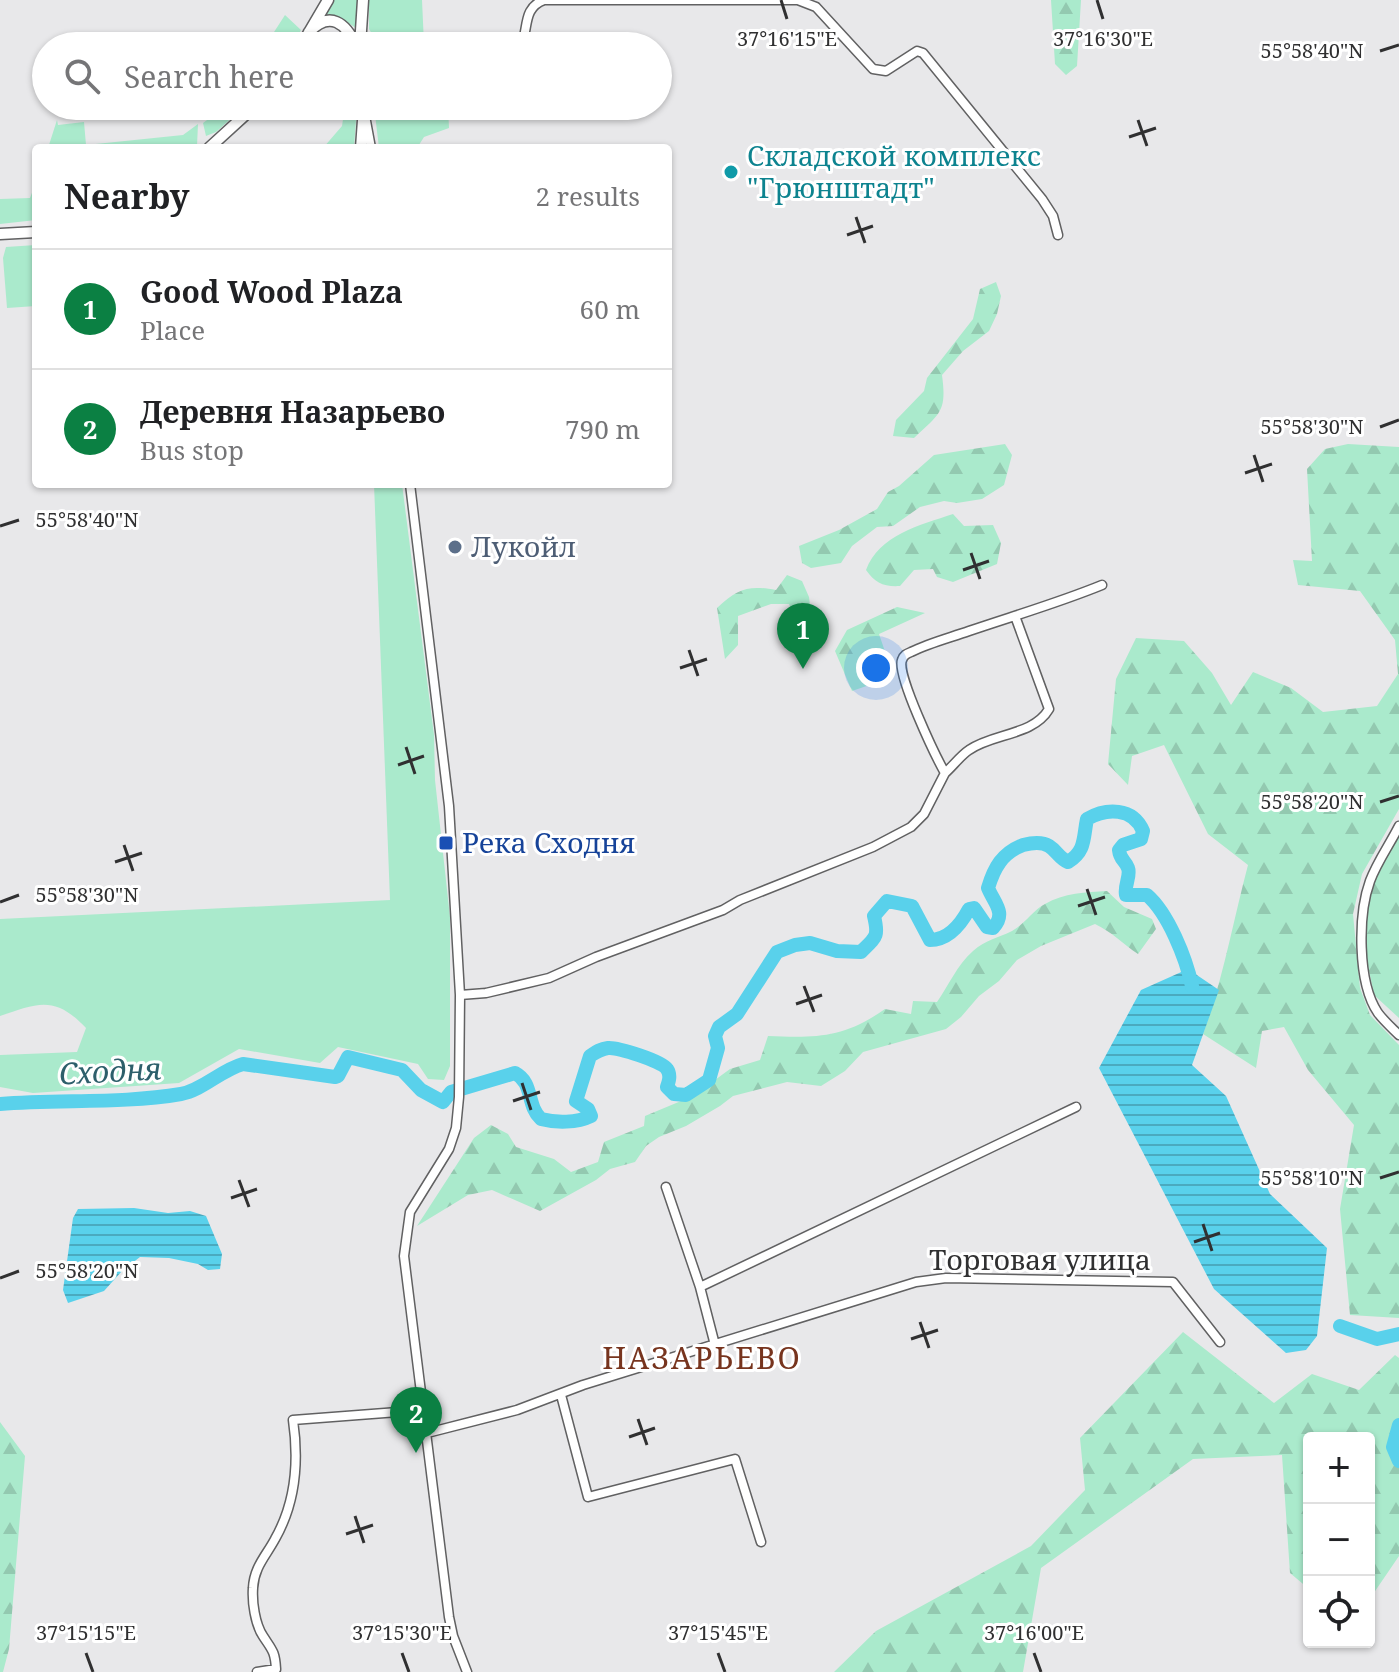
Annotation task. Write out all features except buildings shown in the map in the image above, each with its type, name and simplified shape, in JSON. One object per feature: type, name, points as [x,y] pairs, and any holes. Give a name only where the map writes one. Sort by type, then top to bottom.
[{"type":"main road","points":[[309,32],[328,0]]},
{"type":"main road","points":[[360,32],[363,0]]},
{"type":"main road","points":[[309,32],[324,21],[338,22],[349,32]]},
{"type":"main road","points":[[213,144],[240,120]]},
{"type":"main road","points":[[361,144],[363,120]]},
{"type":"main road","points":[[0,234],[32,232]]},
{"type":"street","points":[[524,32],[528,11],[544,0],[798,0],[816,7],[873,69],[886,71],[917,51],[923,53],[1042,199],[1053,216],[1058,235]]},
{"type":"street","points":[[366,120],[370,144]]},
{"type":"street","points":[[410,488],[449,806],[460,995],[456,1128],[449,1149],[410,1212],[404,1256],[449,1617],[467,1672]]},
{"type":"street","points":[[945,773],[928,742],[906,683],[901,665],[907,653],[1102,585]]},
{"type":"street","points":[[460,995],[486,993],[549,978],[873,847],[911,827],[924,814],[945,773],[970,749],[1044,718],[1049,709],[1015,616]]},
{"type":"street","points":[[1399,826],[1371,877],[1364,899],[1361,931],[1367,987],[1377,1011],[1399,1035]]},
{"type":"street","points":[[700,1287],[1076,1107]]},
{"type":"street","points":[[666,1187],[700,1287],[715,1345]]},
{"type":"street","name":"Торговая улица","points":[[427,1433],[517,1410],[583,1385],[916,1282],[946,1278],[1173,1282],[1220,1342]]},
{"type":"street","points":[[561,1395],[588,1497],[735,1459],[761,1542]]},
{"type":"street","points":[[257,1672],[276,1669],[276,1656],[257,1622],[253,1589],[262,1556],[275,1539],[296,1479],[297,1449],[293,1420],[424,1410]]},
{"type":"green space","points":[[333,0],[360,0],[356,28],[342,19],[325,15]]},
{"type":"green space","points":[[369,0],[422,0],[423,32],[371,32]]},
{"type":"green space","points":[[1051,0],[1081,0],[1077,66],[1066,75],[1055,64]]},
{"type":"green space","points":[[285,15],[301,30],[300,32],[274,32]]},
{"type":"green space","points":[[57,120],[58,125],[84,122],[86,144],[49,144]]},
{"type":"green space","points":[[207,120],[229,120],[206,136],[203,123]]},
{"type":"green space","points":[[343,120],[356,120],[354,144],[326,144],[342,126]]},
{"type":"green space","points":[[376,120],[449,120],[449,128],[424,137],[420,144],[379,144]]},
{"type":"green space","points":[[198,124],[197,144],[96,144],[183,135]]},
{"type":"green space","points":[[32,193],[32,220],[0,224],[0,199],[30,198]]},
{"type":"green space","points":[[32,245],[32,306],[7,308],[3,258],[6,247]]},
{"type":"green space","points":[[996,282],[1001,296],[997,314],[989,331],[963,351],[942,375],[940,411],[914,438],[893,436],[896,420],[924,391],[927,378],[973,319],[980,289]]},
{"type":"green space","points":[[1005,444],[1012,455],[1004,485],[982,499],[957,503],[944,501],[920,507],[893,526],[877,527],[852,546],[841,563],[811,568],[802,563],[799,546],[839,530],[877,509],[888,492],[934,455]]},
{"type":"green space","points":[[1348,444],[1399,447],[1399,809],[1362,874],[1353,914],[1360,988],[1370,1015],[1399,1045],[1399,1318],[1350,1315],[1340,1209],[1354,1125],[1308,1070],[1284,1027],[1262,1031],[1256,1068],[1203,1034],[1248,865],[1208,834],[1164,745],[1132,756],[1128,785],[1108,764],[1116,679],[1136,638],[1184,641],[1212,673],[1231,705],[1253,672],[1291,688],[1323,712],[1377,706],[1398,674],[1395,640],[1360,591],[1298,585],[1293,560],[1312,561],[1307,469],[1325,449]]},
{"type":"green space","points":[[374,488],[403,488],[434,735],[435,780],[450,917],[450,1066],[444,1080],[428,1079],[418,1064],[338,1047],[320,1063],[239,1049],[179,1083],[33,1093],[0,1087],[0,1055],[77,1052],[86,1028],[75,1017],[55,1006],[36,1005],[0,1016],[0,919],[390,900]]},
{"type":"green space","points":[[953,514],[964,526],[993,525],[1001,543],[997,564],[953,582],[937,577],[933,569],[914,570],[900,586],[880,583],[866,570],[880,548],[891,540],[914,527]]},
{"type":"green space","points":[[787,575],[802,581],[809,597],[813,630],[799,628],[789,604],[771,604],[738,616],[738,645],[725,659],[717,608],[744,590],[776,590]]},
{"type":"green space","points":[[897,607],[925,613],[879,634],[892,672],[884,680],[852,691],[835,651],[847,630]]},
{"type":"green space","points":[[1399,831],[1399,1018],[1374,995],[1365,951],[1369,887]]},
{"type":"green space","points":[[1107,891],[1124,907],[1152,919],[1156,929],[1138,954],[1095,924],[1041,946],[1017,960],[999,981],[946,1029],[863,1052],[845,1071],[821,1086],[787,1082],[733,1096],[686,1126],[659,1137],[646,1146],[635,1162],[610,1169],[540,1211],[492,1190],[468,1195],[417,1226],[474,1138],[491,1125],[508,1134],[516,1147],[554,1159],[571,1172],[598,1162],[604,1142],[644,1126],[645,1116],[693,1096],[730,1069],[760,1060],[768,1036],[816,1036],[843,1031],[885,1009],[911,1014],[913,1001],[937,1002],[973,951],[1017,928],[1052,900],[1067,895]]},
{"type":"green space","points":[[1183,1332],[1274,1403],[1312,1374],[1359,1390],[1395,1355],[1399,1358],[1399,1556],[1375,1591],[1375,1432],[1303,1432],[1303,1584],[1290,1573],[1282,1455],[1193,1459],[1041,1568],[1023,1672],[834,1672],[876,1631],[1031,1546],[1085,1490],[1080,1438]]},
{"type":"green space","points":[[0,1422],[25,1456],[9,1649],[3,1672],[0,1672]]},
{"type":"water","points":[[1188,969],[1219,990],[1192,1065],[1226,1096],[1270,1194],[1327,1248],[1317,1336],[1306,1350],[1286,1353],[1214,1289],[1099,1068],[1141,990]]},
{"type":"water","points":[[134,1208],[168,1213],[190,1211],[206,1216],[222,1254],[220,1269],[208,1270],[198,1264],[169,1258],[140,1257],[104,1291],[68,1303],[63,1290],[73,1218],[78,1209]]},
{"type":"waterway","name":"Сходня","points":[[0,1104],[136,1099],[181,1094],[243,1064],[335,1077],[348,1057],[402,1070],[421,1090],[443,1102],[451,1092],[515,1073],[525,1082],[533,1107],[541,1119],[573,1121],[591,1116],[588,1109],[576,1101],[590,1056],[608,1048],[657,1062],[667,1069],[667,1087],[674,1094],[686,1095],[709,1080],[718,1048],[715,1036],[719,1027],[737,1014],[777,952],[810,943],[837,951],[861,952],[875,936],[874,916],[887,901],[912,906],[930,940],[948,934],[969,909],[974,908],[987,927],[993,928],[999,913],[988,888],[1004,857],[1023,845],[1039,843],[1049,846],[1068,862],[1081,849],[1087,819],[1110,812],[1133,817],[1143,831],[1141,839],[1123,845],[1119,850],[1129,871],[1126,895],[1147,895],[1155,903],[1181,950],[1192,986]]},
{"type":"waterway","name":"Сходня","points":[[1340,1326],[1377,1339],[1399,1334]]},
{"type":"waterway","name":"Сходня","points":[[1399,1425],[1393,1447],[1399,1461]]},
{"type":"place","name":"Складской комплекс \"Грюнштадт\"","points":[[731,172]]},
{"type":"place","name":"Лукойл","points":[[455,547]]},
{"type":"place","name":"Good Wood Plaza","points":[[803,669]]},
{"type":"place","name":"Река Сходня","points":[[446,843]]},
{"type":"place","name":"Деревня Назарьево","points":[[416,1453]]},
{"type":"district","name":"НАЗАРЬЕВО","points":[[702,1359]]}]
